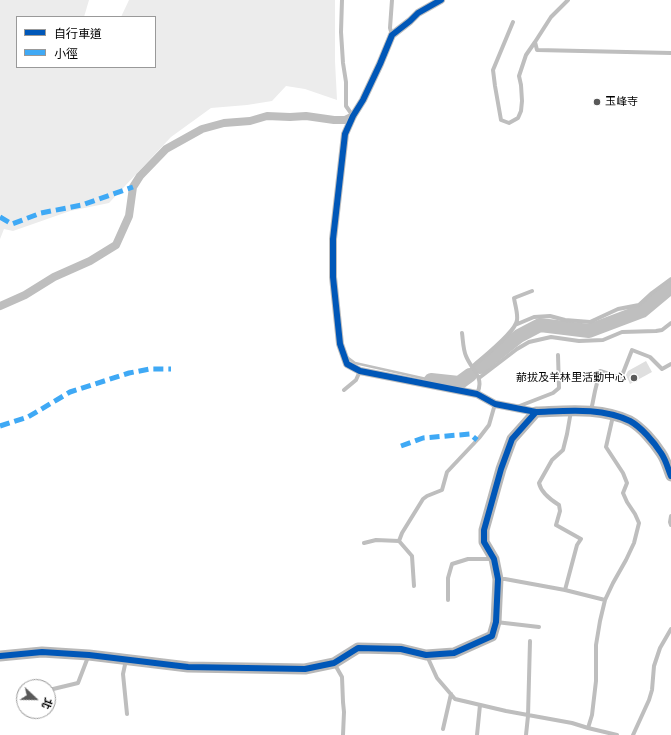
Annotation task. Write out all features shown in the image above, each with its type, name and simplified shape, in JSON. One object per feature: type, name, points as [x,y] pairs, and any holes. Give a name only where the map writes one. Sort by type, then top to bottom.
[{"type":"street","points":[[441,0],[418,13],[392,35],[363,100],[353,116],[345,134],[333,239],[332,277],[340,344],[347,364],[360,371],[477,394],[495,404],[536,412],[571,411],[613,414],[630,421],[641,429],[662,454],[671,476]]},
{"type":"street","points":[[0,306],[26,295],[54,277],[90,261],[116,245],[129,216],[133,187],[140,176],[166,149],[202,129],[224,123],[250,121],[267,116],[306,116],[345,120],[353,116]]},
{"type":"street","points":[[0,656],[42,652],[89,655],[188,667],[305,669],[334,663],[358,648],[401,649],[426,655],[454,653],[492,636],[496,622],[498,579],[494,559],[484,542],[484,530],[500,469],[512,439],[536,412]]},
{"type":"lane","points":[[342,0],[341,32],[346,82],[346,106],[353,116]]},
{"type":"lane","points":[[392,0],[390,12],[390,28],[392,35]]},
{"type":"lane","points":[[513,22],[493,70],[501,120],[509,123],[518,118],[521,111],[522,101],[519,76],[526,55],[551,17],[568,0]]},
{"type":"lane","points":[[535,42],[537,50],[671,53]]},
{"type":"lane","points":[[515,325],[534,317],[550,316],[565,320],[590,322],[618,309],[639,305],[671,279]]},
{"type":"lane","points":[[472,367],[511,333],[517,320],[514,298],[532,291]]},
{"type":"lane","points":[[479,378],[517,349],[529,342],[551,336],[579,341],[603,340],[622,332],[662,330],[669,324],[671,329]]},
{"type":"lane","points":[[462,333],[466,354],[479,378],[480,387],[477,394]]},
{"type":"lane","points":[[591,412],[600,371],[621,378],[632,350],[650,358],[662,369],[671,364]]},
{"type":"lane","points":[[515,408],[553,393],[559,388],[558,355]]},
{"type":"lane","points":[[344,390],[356,380],[360,371]]},
{"type":"lane","points":[[399,541],[402,533],[423,499],[442,490],[447,472],[479,438],[489,425],[495,404]]},
{"type":"lane","points":[[565,590],[577,545],[581,539],[556,525],[560,511],[559,505],[551,500],[540,488],[539,483],[552,460],[563,450],[571,411]]},
{"type":"lane","points":[[588,728],[592,715],[596,681],[596,645],[605,600],[634,543],[639,523],[627,502],[624,493],[627,483],[623,473],[606,447],[613,414]]},
{"type":"lane","points":[[671,516],[671,525]]},
{"type":"lane","points":[[364,543],[376,540],[399,541],[412,556],[414,586]]},
{"type":"lane","points":[[448,600],[448,578],[452,564],[468,559],[494,559]]},
{"type":"lane","points":[[498,579],[565,590],[605,600]]},
{"type":"lane","points":[[496,622],[539,627]]},
{"type":"lane","points":[[633,735],[649,700],[652,690],[654,666],[660,648],[671,629]]},
{"type":"lane","points":[[526,735],[530,641]]},
{"type":"lane","points":[[56,688],[78,683],[89,655]]},
{"type":"lane","points":[[426,655],[437,678],[455,698],[528,716],[572,723],[588,728],[595,733],[617,735]]},
{"type":"lane","points":[[127,659],[123,674],[127,714]]},
{"type":"lane","points":[[334,663],[342,677],[344,712],[343,735]]},
{"type":"lane","points":[[443,729],[451,694]]},
{"type":"lane","points":[[477,735],[480,705]]},
{"type":"shaded area","points":[[0,0],[89,0],[84,16],[16,16],[16,68],[156,68],[156,16],[121,16],[129,0],[335,0],[335,61],[337,100],[305,89],[286,86],[272,101],[211,108],[171,137],[109,203],[70,211],[13,231],[4,229],[0,239]]},
{"type":"building","name":"𦰡拔及羊林里活動中心","points":[[646,361],[652,372],[630,384],[626,375],[628,371]]},
{"type":"waterway","points":[[480,367],[519,336],[540,325],[589,331],[642,311],[671,287]]},
{"type":"waterway","points":[[347,357],[355,363],[431,380]]},
{"type":"waterway","points":[[431,380],[459,383],[470,375]]},
{"type":"marked path","points":[[0,217],[12,224],[41,213],[82,205],[133,187]]},
{"type":"marked path","points":[[0,426],[28,417],[70,392],[129,373],[150,369],[171,369]]},
{"type":"marked path","points":[[401,446],[423,438],[470,434],[477,440]]},
{"type":"cycle path","points":[[441,0],[418,13],[392,35],[363,100],[353,116],[345,134],[333,239],[333,277],[340,344],[347,364],[360,371],[477,394],[495,404],[536,412]]},
{"type":"cycle path","points":[[0,656],[42,652],[89,655],[188,667],[305,669],[334,663],[358,648],[401,649],[426,655],[454,653],[492,636],[496,622],[498,579],[494,559],[484,542],[484,530],[501,469],[512,439],[536,412],[596,412],[630,421],[643,431],[655,444],[661,453],[671,476]]},
{"type":"place","name":"玉峰寺","points":[[597,102]]},
{"type":"place","name":"𦰡拔及羊林里活動中心","points":[[634,378]]}]
